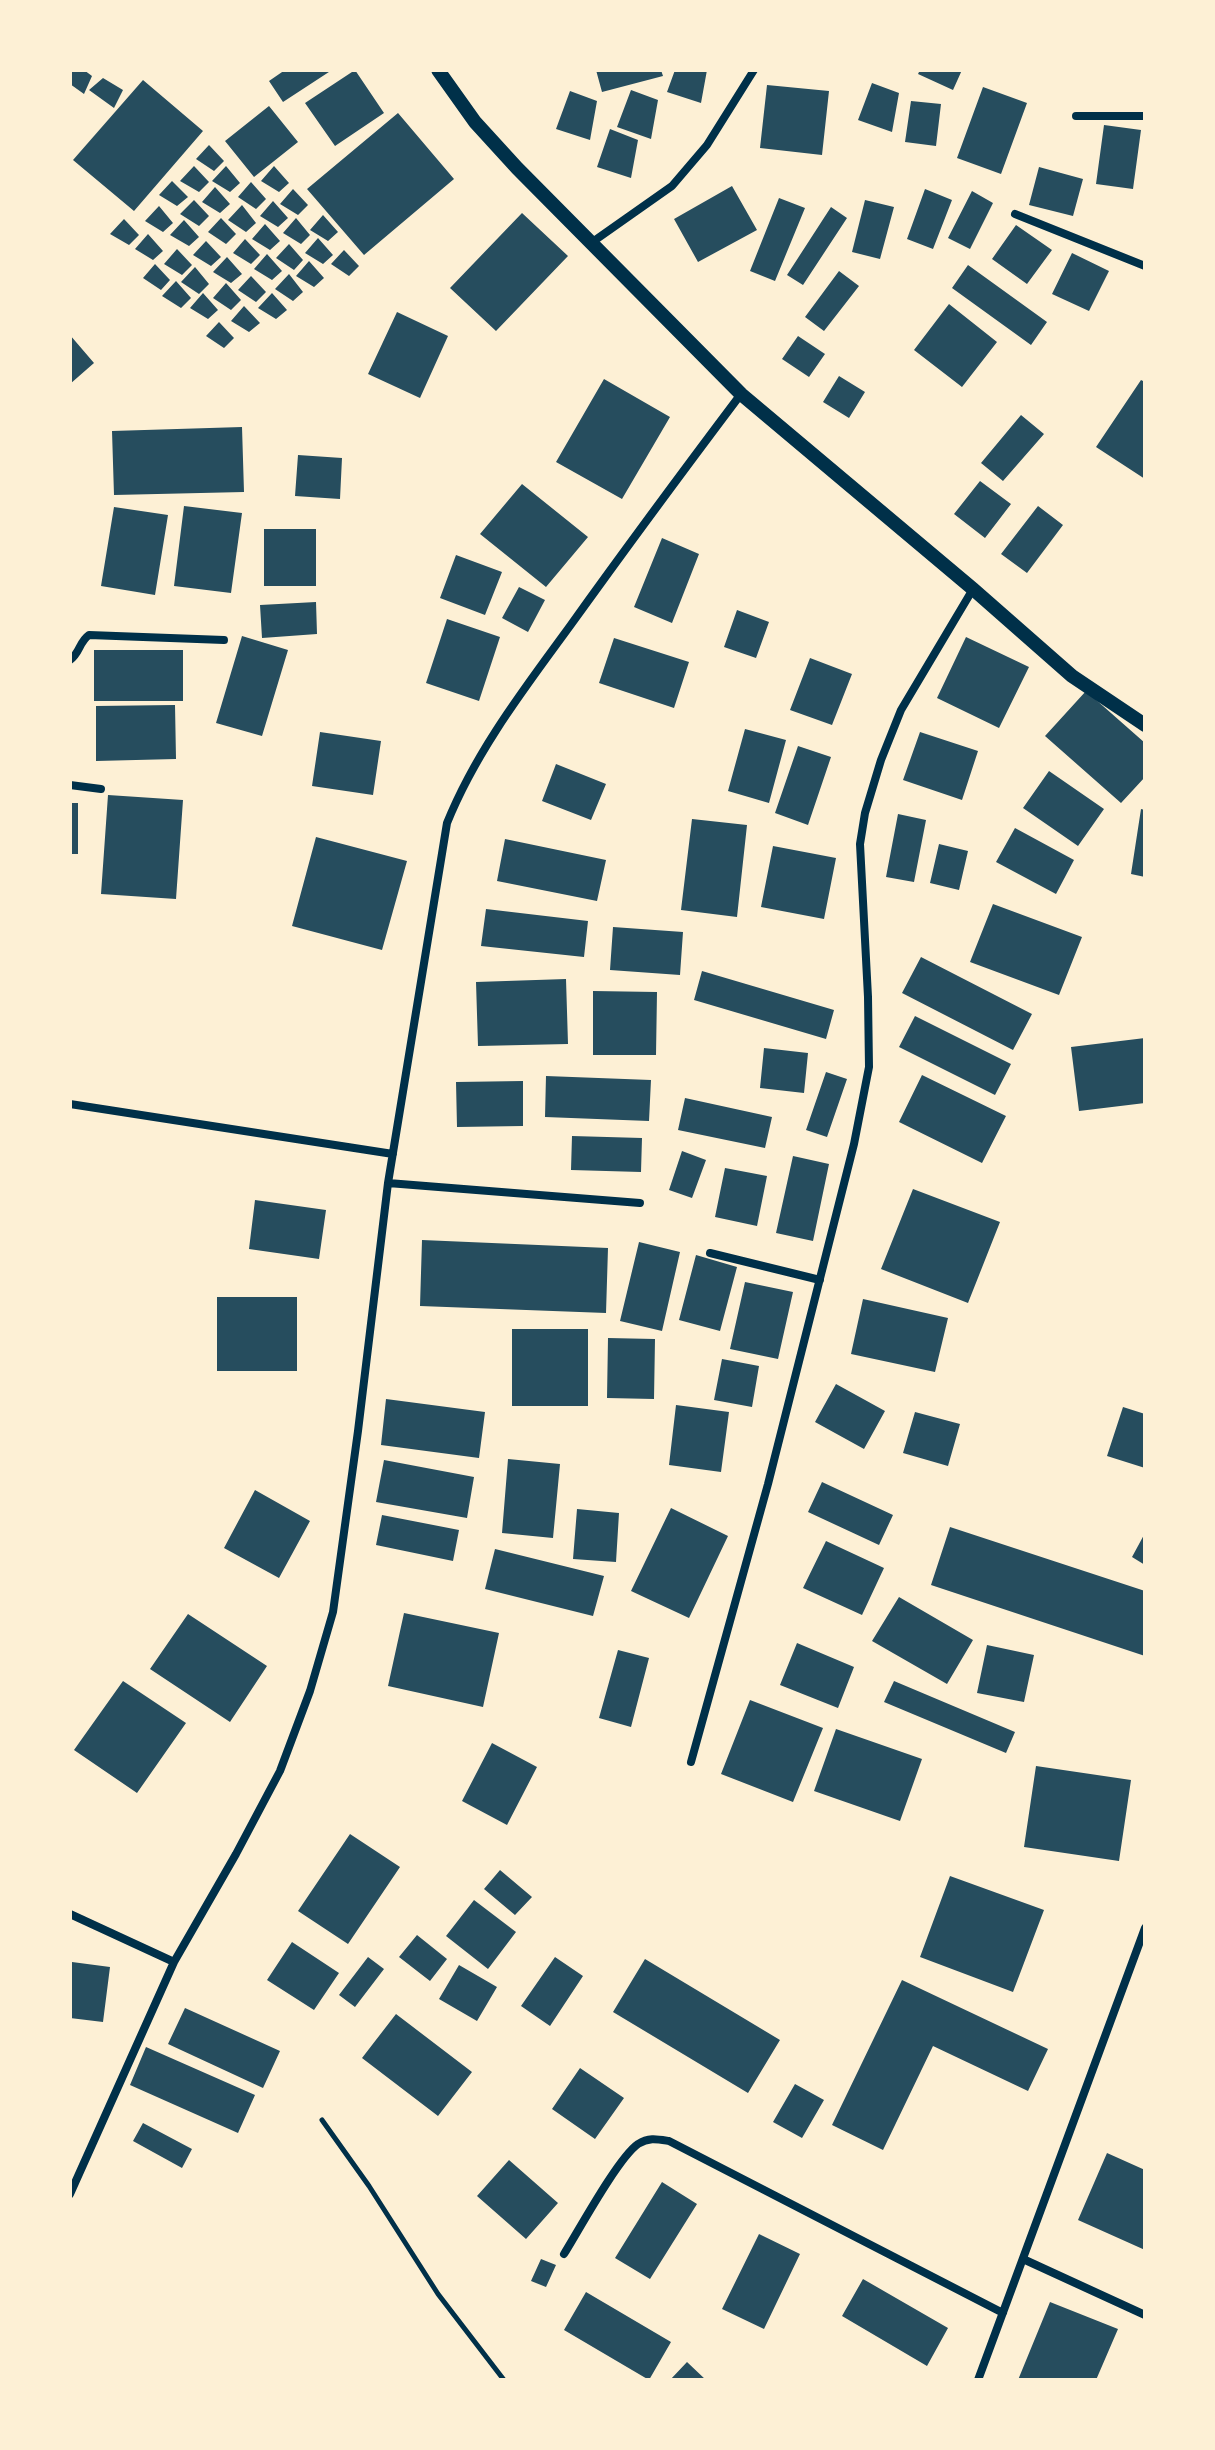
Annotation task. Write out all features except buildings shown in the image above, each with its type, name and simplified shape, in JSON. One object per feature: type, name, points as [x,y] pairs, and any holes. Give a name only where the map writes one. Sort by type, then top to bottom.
[{"type":"street","points":[[438,70],[475,122],[741,394],[1072,676],[1145,725]]},
{"type":"street","points":[[591,243],[672,186],[707,145],[754,70]]},
{"type":"street","points":[[1076,116],[1145,116]]},
{"type":"street","points":[[1015,214],[1145,266]]},
{"type":"street","points":[[70,2194],[174,1962],[280,1771],[310,1691],[333,1612],[388,1183],[447,823],[462,786],[492,736],[741,394]]},
{"type":"street","points":[[691,1762],[768,1484],[854,1144],[869,1067],[860,844],[865,813],[901,710],[973,589]]},
{"type":"street","points":[[70,660],[76,656],[82,640],[89,635],[224,640]]},
{"type":"street","points":[[70,785],[101,789]]},
{"type":"street","points":[[70,1104],[393,1154]]},
{"type":"street","points":[[388,1183],[640,1203]]},
{"type":"street","points":[[710,1253],[820,1280]]},
{"type":"street","points":[[70,1914],[174,1962]]},
{"type":"street","points":[[978,2380],[1145,1928]]},
{"type":"street","points":[[564,2254],[619,2166],[636,2145],[651,2138],[669,2141],[1003,2313]]},
{"type":"street","points":[[1023,2259],[1145,2315]]},
{"type":"path","points":[[322,2120],[369,2186],[438,2294],[504,2380]]}]
